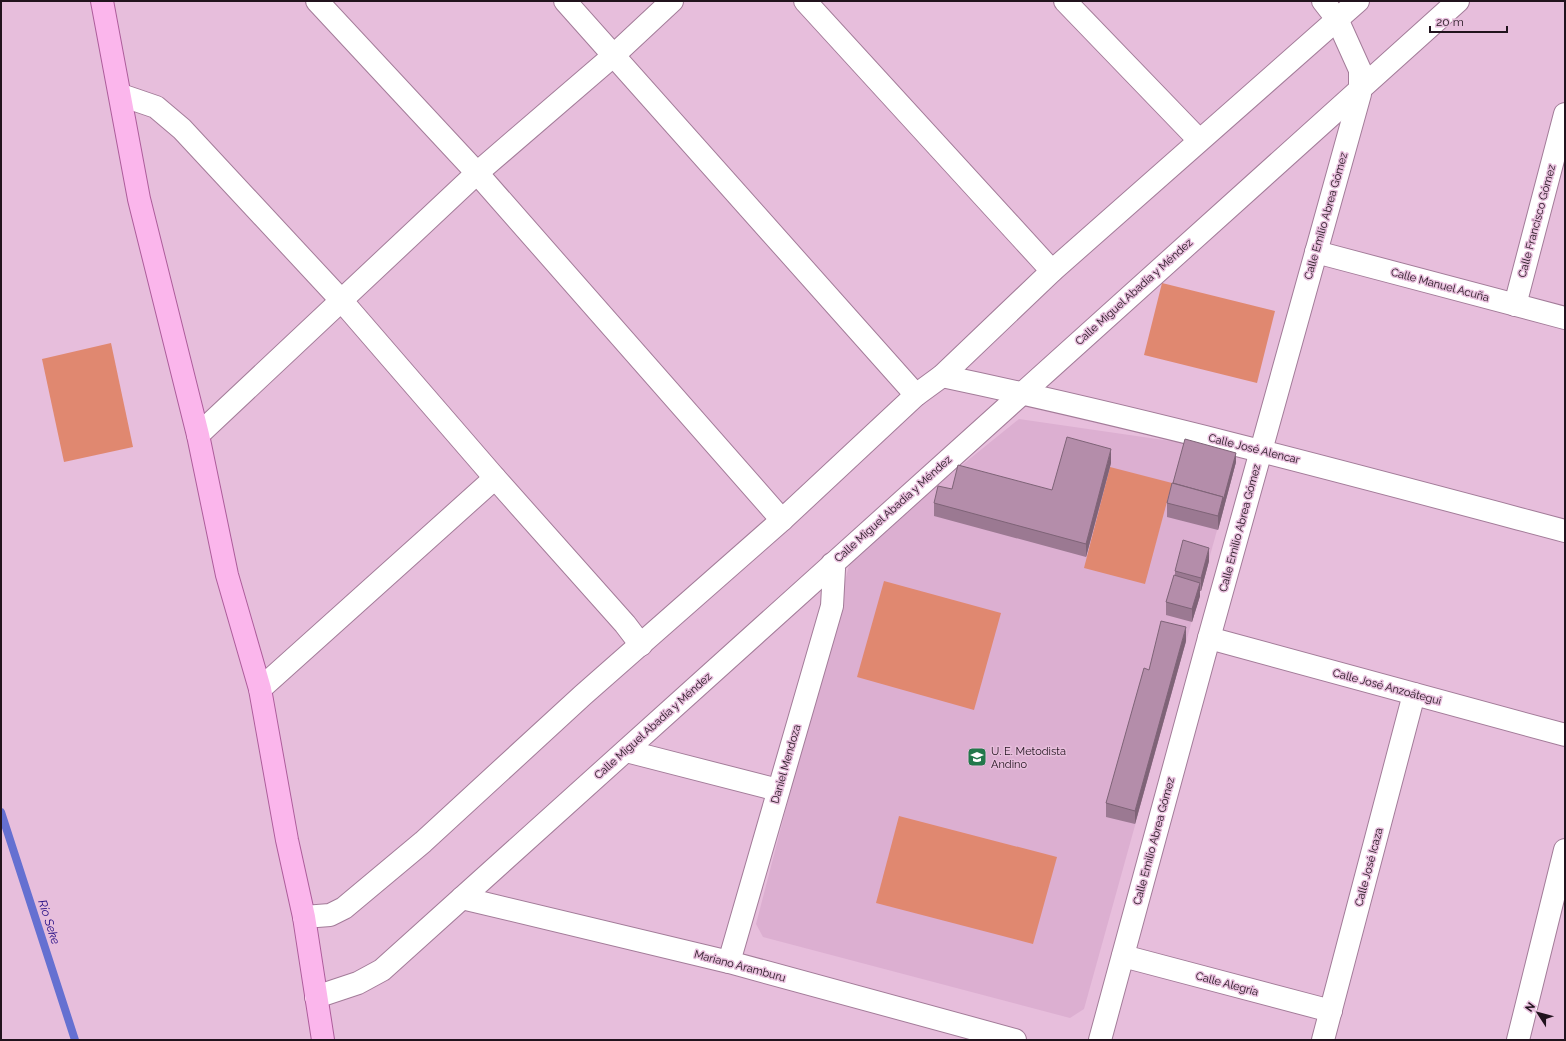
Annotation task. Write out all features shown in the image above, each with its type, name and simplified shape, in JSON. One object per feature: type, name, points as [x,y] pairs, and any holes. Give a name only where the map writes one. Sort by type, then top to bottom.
[{"type":"main road","points":[[102,1],[139,199],[198,435],[228,575],[260,689],[287,840],[304,917],[323,1040]]},
{"type":"street","points":[[317,1],[477,173],[782,520]]},
{"type":"street","points":[[565,1],[916,395]]},
{"type":"street","points":[[198,435],[340,300],[477,173],[614,56],[672,1]]},
{"type":"street","points":[[805,1],[1052,271]]},
{"type":"street","points":[[1065,1],[1198,140]]},
{"type":"street","name":"Calle Emilio Abrea Gómez","points":[[1100,1040],[1209,638],[1360,94],[1360,70],[1337,19],[1323,1]]},
{"type":"street","points":[[304,917],[330,915],[344,908],[423,842],[583,695],[782,520],[916,395],[942,376],[1052,271],[1198,140],[1358,1]]},
{"type":"street","name":"Calle Miguel Abadía y Méndez","points":[[316,997],[358,983],[382,970],[1458,1]]},
{"type":"street","points":[[120,95],[156,107],[182,129],[340,300],[625,624],[641,645]]},
{"type":"street","name":"Calle Francisco Gómez","points":[[1515,305],[1565,114]]},
{"type":"street","name":"Calle Manuel Acuña","points":[[1316,252],[1565,318]]},
{"type":"street","name":"Calle José Alencar","points":[[942,376],[1022,393],[1261,450],[1565,531]]},
{"type":"street","points":[[260,689],[495,478]]},
{"type":"street","name":"Daniel Mendoza","points":[[729,962],[832,606],[834,570],[832,564]]},
{"type":"street","name":"Calle José Anzoátegui","points":[[1209,638],[1565,735]]},
{"type":"street","name":"Calle José Icaza","points":[[1324,1040],[1414,694]]},
{"type":"street","points":[[626,751],[778,790]]},
{"type":"street","points":[[1518,1040],[1565,850]]},
{"type":"street","name":"Mariano Aramburu","points":[[462,898],[729,962],[1016,1040]]},
{"type":"street","name":"Calle Alegría","points":[[1123,956],[1331,1011]]},
{"type":"shaded area","points":[[1162,283],[1275,311],[1257,383],[1144,355]]},
{"type":"shaded area","points":[[111,343],[133,447],[64,462],[42,359]]},
{"type":"shaded area","name":"U. E. Metodista Andino","points":[[1019,419],[1219,448],[1236,462],[1084,1009],[1070,1018],[763,937],[756,924],[852,554]]},
{"type":"shaded area","points":[[1110,467],[1172,483],[1145,584],[1084,568]]},
{"type":"shaded area","points":[[884,581],[1001,613],[974,710],[857,677]]},
{"type":"shaded area","points":[[899,816],[1057,857],[1033,944],[876,903]]},
{"type":"building","points":[[1067,437],[1111,449],[1086,544],[934,503],[938,486],[952,489],[958,465],[1052,490]]},
{"type":"building","points":[[1185,439],[1236,453],[1223,501],[1223,497],[1173,483]]},
{"type":"building","points":[[1172,483],[1223,497],[1218,516],[1167,503]]},
{"type":"building","points":[[1183,540],[1209,548],[1201,578],[1175,571]]},
{"type":"building","points":[[1174,575],[1200,583],[1192,609],[1166,602]]},
{"type":"building","points":[[1161,621],[1186,627],[1135,811],[1106,803],[1144,668],[1149,670]]},
{"type":"waterway","name":"Río Seke","points":[[1,812],[75,1040]]},
{"type":"place","name":"U. E. Metodista Andino","points":[[977,757]]}]
